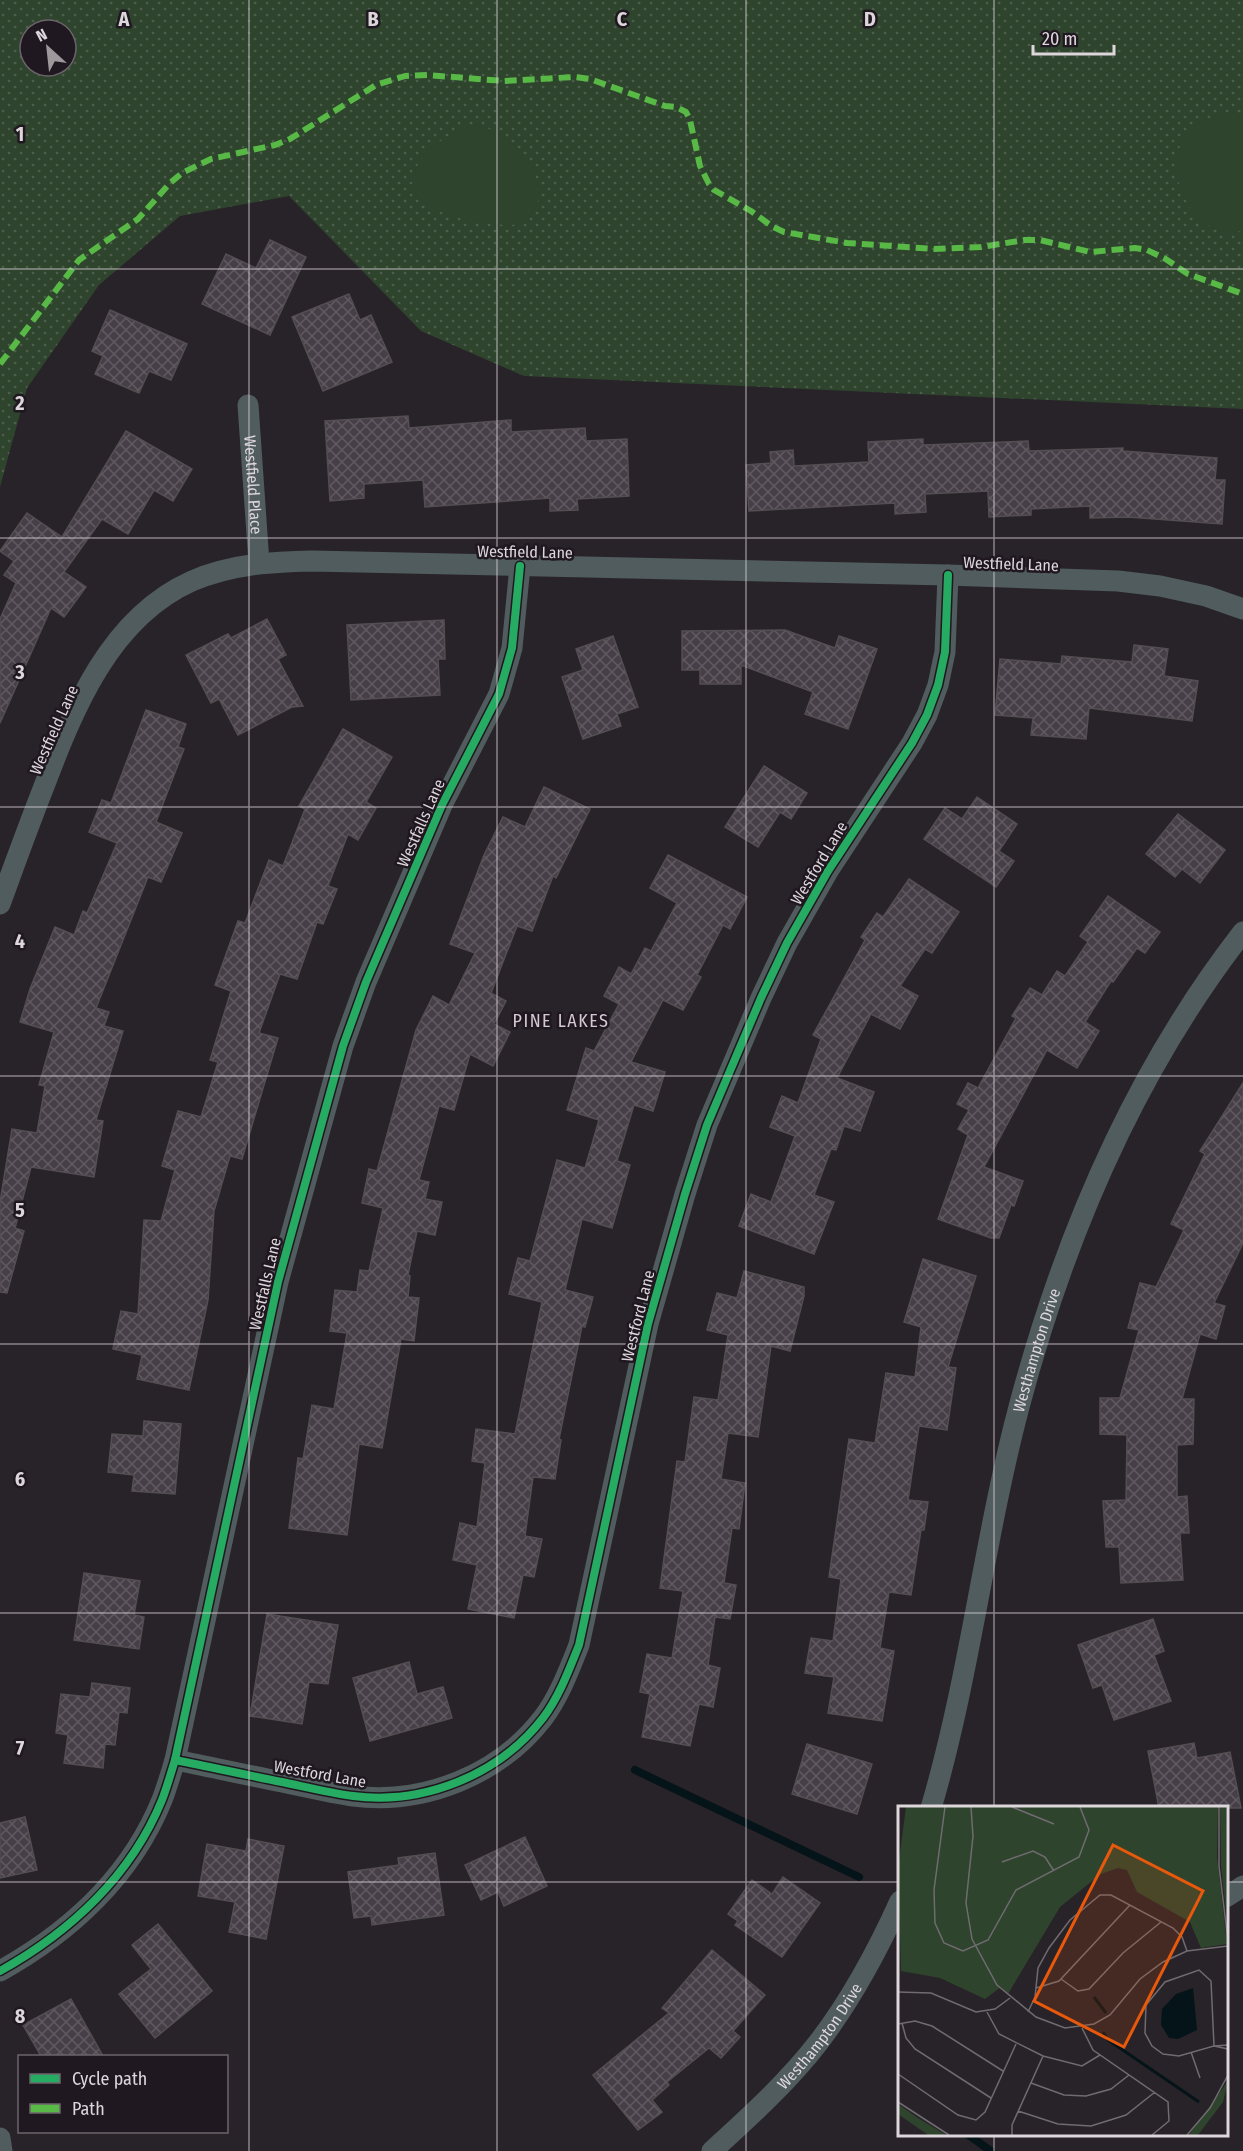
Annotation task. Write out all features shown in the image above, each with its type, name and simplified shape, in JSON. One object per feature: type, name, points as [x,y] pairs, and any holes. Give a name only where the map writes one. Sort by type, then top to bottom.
[{"type":"street","name":"Westfield Place","points":[[248,405],[259,563]]},
{"type":"street","name":"Westfield Lane","points":[[0,904],[69,722],[101,663],[135,622],[154,604],[173,591],[213,574],[259,563],[312,561],[1118,581],[1160,586],[1206,596],[1243,609]]},
{"type":"street","name":"Westfalls Lane","points":[[0,1971],[54,1937],[82,1913],[111,1883],[150,1825],[162,1800],[175,1760],[278,1282],[343,1046],[366,982],[442,805],[499,694],[514,638],[520,566]]},
{"type":"street","name":"Westford Lane","points":[[175,1760],[354,1796],[389,1797],[417,1794],[462,1782],[489,1767],[518,1745],[543,1718],[560,1690],[579,1645],[648,1324],[707,1125],[787,943],[828,871],[912,743],[927,715],[938,685],[945,652],[948,575]]},
{"type":"street","name":"Westhampton Drive","points":[[932,1806],[952,1724],[1018,1407],[1067,1252],[1119,1133],[1154,1066],[1196,999],[1243,932]]},
{"type":"street","points":[[1228,1896],[1243,1886]]},
{"type":"street","name":"Westhampton Drive","points":[[712,2151],[770,2097],[817,2045],[853,1993],[898,1905]]},
{"type":"street","points":[[0,2138],[2,2151]]},
{"type":"green space","points":[[0,0],[1243,0],[1243,409],[524,376],[421,331],[289,196],[180,216],[99,285],[27,388],[0,487]]},
{"type":"green space","points":[[1231,113],[1237,115],[1243,122],[1243,230],[1223,232],[1204,223],[1189,206],[1179,184],[1177,161],[1183,139],[1201,122]]},
{"type":"green space","points":[[475,125],[504,137],[518,149],[529,163],[536,178],[539,193],[535,208],[520,223],[505,225],[455,216],[427,205],[417,196],[413,185],[415,171],[425,155],[448,136]]},
{"type":"building","points":[[270,240],[306,257],[270,335],[202,304],[226,254],[256,268]]},
{"type":"building","points":[[349,294],[360,320],[371,315],[392,362],[323,391],[292,317]]},
{"type":"building","points":[[110,310],[187,344],[171,380],[149,371],[139,393],[95,374],[103,356],[92,351]]},
{"type":"building","points":[[408,416],[409,428],[511,420],[511,432],[585,428],[586,441],[627,439],[629,496],[577,499],[578,510],[550,511],[550,498],[425,507],[423,480],[364,484],[364,498],[330,501],[325,421]]},
{"type":"building","points":[[126,431],[192,469],[173,501],[154,490],[128,534],[102,519],[64,572],[86,587],[64,617],[51,608],[0,723],[0,619],[16,583],[4,575],[14,561],[0,551],[27,513],[62,537]]},
{"type":"building","points":[[923,439],[923,445],[1028,441],[1029,451],[1123,448],[1123,451],[1217,458],[1215,480],[1225,480],[1222,524],[1128,517],[1090,518],[1090,506],[1031,509],[1031,515],[989,517],[988,491],[925,494],[926,512],[895,514],[895,503],[749,511],[746,465],[771,463],[770,452],[793,450],[794,466],[869,462],[868,442]]},
{"type":"building","points":[[267,619],[286,655],[278,659],[303,706],[292,707],[238,735],[219,699],[211,703],[186,655],[228,634],[231,638]]},
{"type":"building","points":[[444,620],[445,659],[438,659],[440,695],[351,700],[347,625]]},
{"type":"building","points":[[785,630],[835,648],[839,636],[877,649],[848,729],[805,714],[813,692],[741,665],[741,684],[700,684],[700,670],[682,670],[682,631]]},
{"type":"building","points":[[613,636],[638,707],[617,714],[621,726],[583,739],[562,677],[583,670],[576,649]]},
{"type":"building","points":[[1134,645],[1168,649],[1164,676],[1198,681],[1192,721],[1089,708],[1086,739],[1031,735],[1033,718],[995,715],[1000,659],[1061,664],[1062,656],[1132,662]]},
{"type":"building","points":[[146,710],[186,724],[178,747],[184,749],[156,822],[182,833],[161,882],[148,877],[96,1008],[109,1012],[104,1026],[123,1031],[96,1120],[103,1121],[94,1177],[31,1167],[15,1228],[24,1231],[7,1293],[0,1292],[0,1202],[12,1129],[37,1133],[45,1086],[39,1085],[54,1032],[20,1022],[30,989],[55,927],[74,935],[83,911],[87,913],[117,843],[89,832],[102,800],[111,803]]},
{"type":"building","points":[[343,729],[392,757],[366,802],[376,808],[358,840],[348,834],[328,886],[337,889],[323,924],[317,922],[297,979],[280,974],[259,1033],[278,1038],[242,1159],[230,1156],[214,1211],[208,1300],[189,1390],[137,1379],[142,1355],[113,1349],[121,1311],[138,1314],[144,1220],[161,1221],[175,1170],[162,1166],[178,1111],[201,1117],[218,1062],[210,1060],[231,991],[215,985],[238,921],[245,923],[269,860],[283,866],[305,809],[299,806]]},
{"type":"building","points":[[764,766],[807,793],[791,819],[780,812],[758,847],[725,827]]},
{"type":"building","points":[[544,787],[590,809],[556,878],[553,876],[532,931],[517,926],[491,993],[506,1001],[494,1024],[510,1032],[493,1066],[470,1054],[454,1110],[439,1106],[419,1180],[429,1182],[425,1199],[442,1202],[435,1235],[417,1231],[408,1275],[410,1276],[408,1297],[419,1298],[414,1341],[401,1339],[382,1448],[359,1444],[347,1535],[289,1528],[298,1458],[303,1459],[312,1405],[334,1409],[347,1333],[330,1331],[335,1290],[357,1292],[360,1270],[369,1271],[383,1208],[362,1203],[369,1169],[377,1171],[416,1030],[433,996],[449,1005],[475,953],[450,944],[484,855],[503,817],[525,827]]},
{"type":"building","points":[[977,797],[1017,824],[999,851],[1014,861],[996,887],[924,839],[945,808],[962,819]]},
{"type":"building","points":[[1178,814],[1225,850],[1200,883],[1182,869],[1175,877],[1146,854]]},
{"type":"building","points":[[668,855],[747,897],[730,929],[723,925],[697,975],[701,977],[683,1010],[663,1000],[631,1062],[665,1072],[653,1111],[634,1105],[617,1161],[630,1165],[612,1228],[582,1219],[565,1290],[593,1297],[585,1327],[582,1326],[559,1439],[561,1440],[555,1479],[533,1477],[525,1536],[542,1539],[534,1577],[523,1575],[514,1618],[468,1609],[477,1565],[453,1560],[460,1523],[477,1527],[485,1463],[472,1461],[476,1429],[515,1434],[542,1302],[509,1294],[518,1258],[530,1261],[557,1160],[585,1168],[599,1120],[567,1110],[586,1048],[594,1051],[619,1004],[604,996],[619,967],[631,974],[645,948],[651,951],[677,903],[650,888]]},
{"type":"building","points":[[909,879],[959,912],[932,953],[925,949],[900,986],[918,996],[900,1029],[871,1014],[837,1078],[874,1092],[860,1131],[844,1126],[836,1150],[831,1149],[814,1195],[834,1202],[814,1254],[739,1226],[751,1194],[771,1202],[795,1136],[770,1127],[782,1096],[798,1103],[821,1039],[813,1035],[865,940],[861,937],[877,913],[883,917]]},
{"type":"building","points":[[1108,896],[1160,932],[1145,953],[1137,948],[1113,982],[1111,981],[1085,1022],[1099,1031],[1077,1068],[1047,1050],[984,1167],[1023,1181],[999,1238],[991,1238],[938,1219],[968,1135],[958,1129],[969,1110],[957,1104],[968,1083],[978,1088],[1016,1018],[1012,1016],[1030,988],[1042,995],[1057,971],[1065,976],[1088,942],[1080,936]]},
{"type":"building","points":[[1243,1083],[1243,1243],[1214,1303],[1225,1306],[1216,1339],[1200,1334],[1182,1399],[1194,1399],[1193,1444],[1177,1445],[1177,1497],[1187,1496],[1189,1533],[1180,1533],[1183,1580],[1121,1583],[1119,1547],[1106,1547],[1103,1501],[1126,1500],[1127,1435],[1100,1434],[1100,1398],[1120,1398],[1139,1330],[1128,1328],[1140,1283],[1156,1287],[1184,1230],[1171,1224],[1205,1154],[1200,1151]]},
{"type":"building","points":[[923,1259],[976,1276],[948,1367],[956,1368],[947,1430],[919,1426],[908,1500],[928,1502],[924,1530],[921,1530],[911,1595],[889,1592],[880,1648],[894,1651],[882,1721],[828,1713],[834,1677],[805,1673],[811,1638],[833,1641],[841,1579],[829,1577],[849,1439],[875,1443],[886,1373],[915,1377],[921,1327],[904,1322]]},
{"type":"building","points":[[744,1271],[804,1287],[804,1296],[790,1351],[771,1346],[758,1437],[728,1433],[721,1479],[745,1483],[739,1529],[732,1528],[724,1583],[736,1585],[730,1619],[715,1617],[708,1665],[720,1668],[713,1707],[699,1704],[690,1746],[642,1737],[650,1694],[640,1692],[647,1654],[672,1658],[683,1591],[660,1588],[677,1461],[685,1462],[694,1397],[718,1400],[728,1335],[707,1330],[717,1293],[737,1298]]},
{"type":"building","points":[[144,1421],[181,1424],[175,1494],[132,1491],[134,1475],[108,1472],[112,1434],[143,1436]]},
{"type":"building","points":[[84,1573],[140,1581],[134,1615],[144,1617],[139,1649],[74,1640]]},
{"type":"building","points":[[267,1614],[338,1625],[328,1684],[309,1682],[302,1724],[250,1716]]},
{"type":"building","points":[[1153,1619],[1164,1651],[1154,1655],[1171,1701],[1114,1720],[1102,1685],[1093,1688],[1078,1645]]},
{"type":"building","points":[[409,1662],[417,1694],[443,1687],[452,1718],[370,1741],[353,1678]]},
{"type":"building","points":[[92,1683],[130,1688],[127,1713],[119,1712],[115,1745],[105,1744],[103,1768],[64,1763],[68,1735],[56,1733],[61,1694],[90,1697]]},
{"type":"building","points":[[1194,1743],[1197,1758],[1230,1752],[1241,1808],[1159,1806],[1148,1751]]},
{"type":"building","points":[[807,1744],[872,1764],[857,1814],[792,1794]]},
{"type":"building","points":[[25,1817],[37,1870],[0,1878],[0,1823]]},
{"type":"building","points":[[525,1837],[547,1886],[504,1906],[498,1892],[481,1900],[465,1865]]},
{"type":"building","points":[[248,1839],[284,1846],[266,1939],[229,1932],[235,1902],[198,1896],[207,1844],[246,1851]]},
{"type":"building","points":[[435,1853],[444,1915],[372,1925],[371,1916],[354,1918],[348,1872],[399,1865],[398,1858]]},
{"type":"building","points":[[783,1877],[820,1903],[782,1957],[735,1925],[738,1921],[728,1914],[752,1880],[772,1894]]},
{"type":"building","points":[[158,1924],[212,1991],[155,2038],[119,1994],[151,1969],[132,1945]]},
{"type":"building","points":[[712,1950],[765,1995],[733,2031],[740,2037],[721,2058],[709,2048],[667,2082],[669,2085],[652,2100],[662,2112],[638,2130],[593,2075],[669,2013],[662,2008]]},
{"type":"building","points":[[71,1999],[102,2055],[40,2055],[23,2025]]},
{"type":"waterway","points":[[635,1770],[859,1877]]},
{"type":"waterway","points":[[970,2136],[991,2151]]},
{"type":"marked path","points":[[0,364],[79,260],[138,219],[182,173],[211,159],[275,145],[290,139],[376,85],[405,76],[427,75],[504,81],[574,77],[590,79],[665,106],[676,107],[686,112],[690,120],[700,166],[714,190],[784,232],[847,243],[934,249],[981,247],[1025,240],[1040,240],[1090,252],[1135,248],[1147,250],[1164,258],[1188,274],[1243,294]]},
{"type":"cycle path","points":[[0,1971],[50,1939],[96,1899],[133,1853],[149,1828],[164,1795],[175,1760],[278,1282],[343,1046],[366,982],[442,805],[499,694],[512,648],[520,566]]},
{"type":"cycle path","points":[[175,1760],[344,1795],[380,1798],[406,1796],[458,1782],[482,1770],[505,1756],[525,1738],[549,1710],[579,1645],[648,1324],[707,1125],[787,943],[828,871],[912,743],[927,715],[938,685],[945,652],[948,575]]},
{"type":"district","name":"PINE LAKES","points":[[561,1021]]}]
